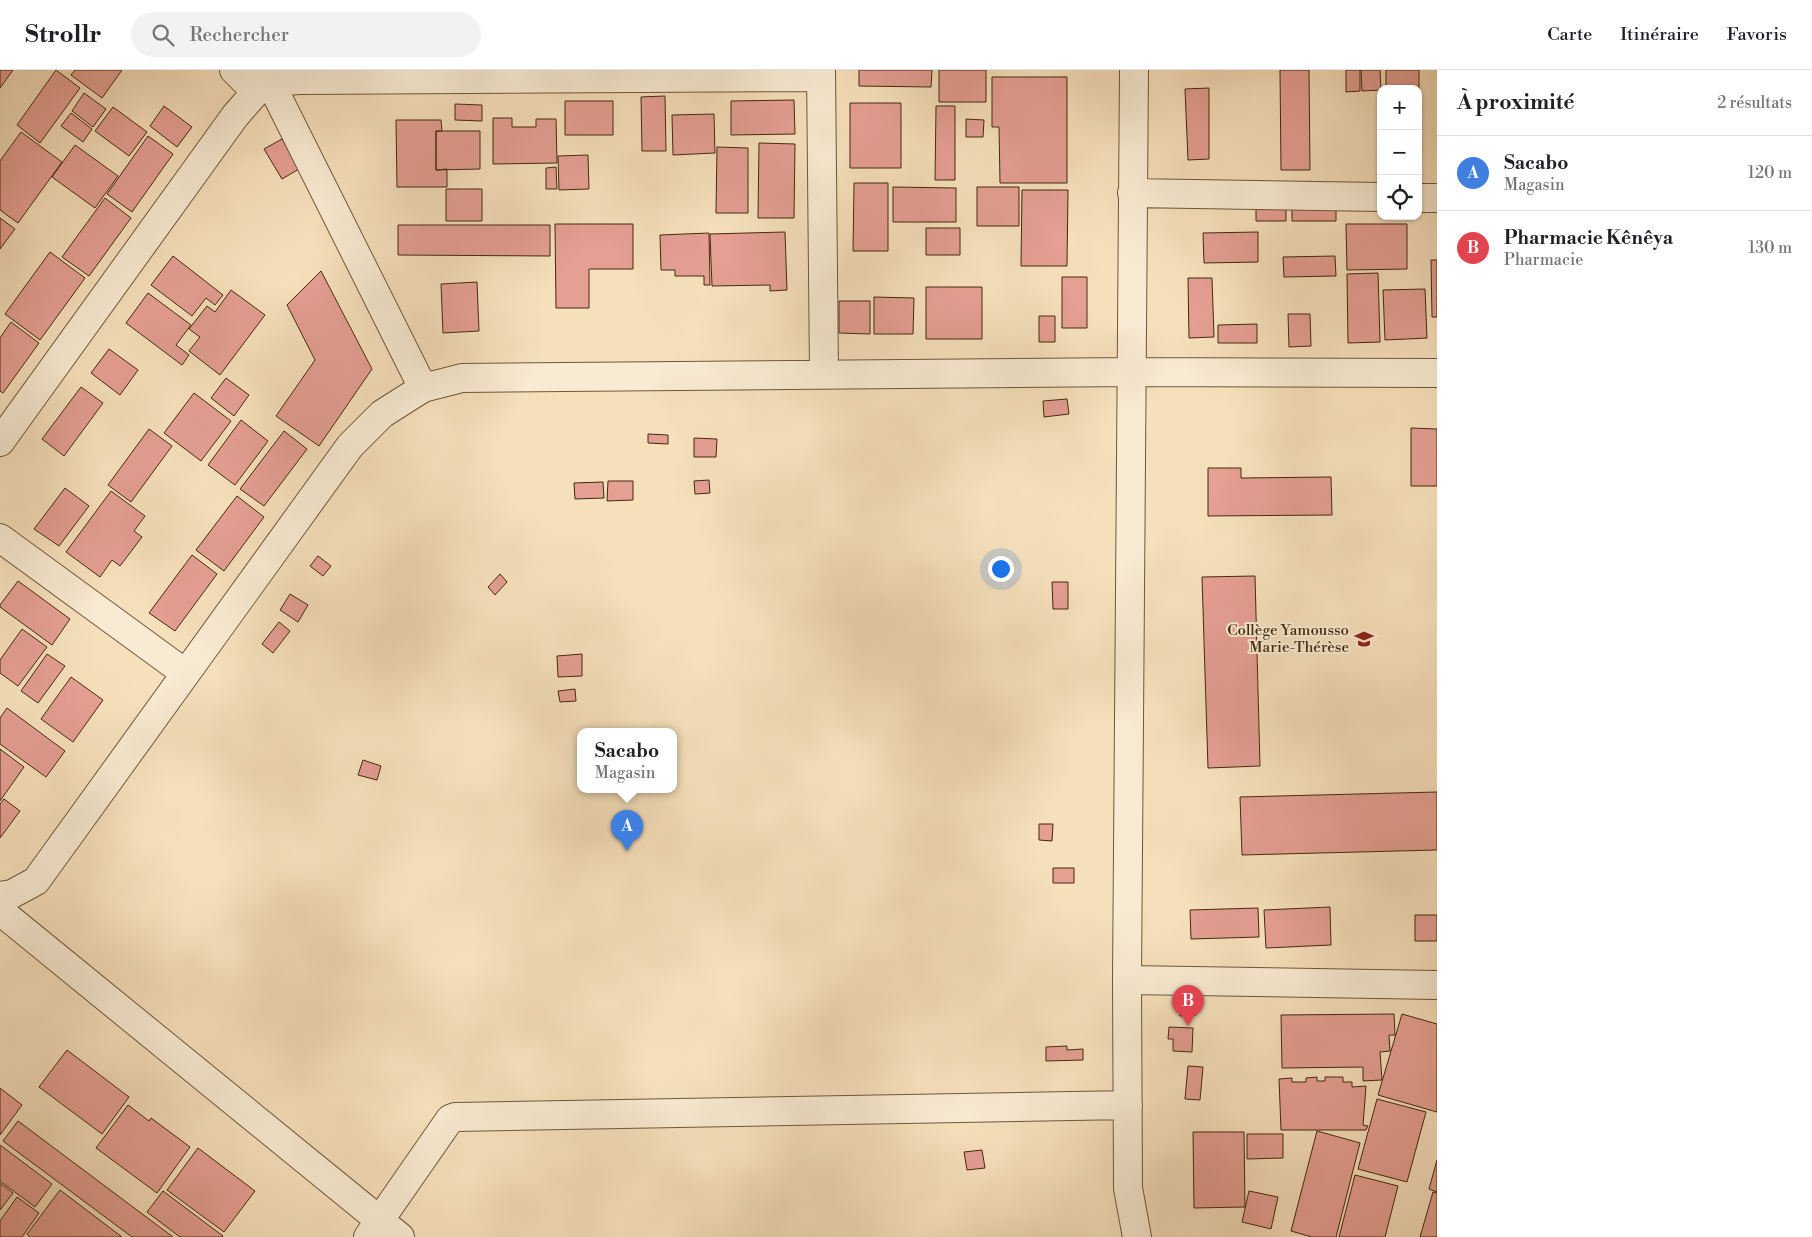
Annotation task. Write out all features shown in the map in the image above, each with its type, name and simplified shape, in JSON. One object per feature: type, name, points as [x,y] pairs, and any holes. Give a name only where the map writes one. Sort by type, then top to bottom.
[{"type":"street","points":[[234,70],[263,81],[821,74],[824,374]]},
{"type":"street","points":[[1134,70],[1127,980],[1128,1188],[1136,1237]]},
{"type":"street","points":[[263,81],[423,388]]},
{"type":"street","points":[[0,442],[235,116],[263,81]]},
{"type":"street","points":[[1132,193],[1377,197]]},
{"type":"street","points":[[1422,198],[1437,198]]},
{"type":"street","points":[[0,896],[12,894],[36,881],[350,446],[382,414],[423,388],[462,378],[1131,372],[1437,373]]},
{"type":"street","points":[[0,538],[185,673]]},
{"type":"street","points":[[0,911],[382,1232],[450,1119],[455,1117],[1128,1105]]},
{"type":"street","points":[[1127,980],[1437,985]]},
{"type":"building","points":[[0,70],[13,70],[0,88]]},
{"type":"building","points":[[56,70],[80,88],[40,143],[17,125]]},
{"type":"building","points":[[75,70],[122,70],[102,98],[71,75]]},
{"type":"building","points":[[859,70],[932,70],[931,87],[859,86]]},
{"type":"building","points":[[939,70],[986,70],[986,102],[939,102]]},
{"type":"building","points":[[1280,70],[1309,70],[1310,170],[1281,170]]},
{"type":"building","points":[[1346,70],[1360,70],[1360,91],[1346,92]]},
{"type":"building","points":[[1361,70],[1380,70],[1381,85],[1377,85],[1377,90],[1362,91]]},
{"type":"building","points":[[1386,70],[1419,70],[1419,85],[1386,85]]},
{"type":"building","points":[[992,77],[1067,77],[1067,183],[1000,183],[999,127],[992,127]]},
{"type":"building","points":[[1209,88],[1209,159],[1188,160],[1185,89]]},
{"type":"building","points":[[84,93],[106,109],[93,127],[72,111]]},
{"type":"building","points":[[665,96],[666,151],[642,151],[641,97]]},
{"type":"building","points":[[794,100],[795,134],[731,135],[731,101]]},
{"type":"building","points":[[565,101],[613,101],[613,135],[565,135]]},
{"type":"building","points":[[850,103],[901,103],[901,168],[850,168]]},
{"type":"building","points":[[455,104],[482,105],[482,121],[455,120]]},
{"type":"building","points":[[164,106],[192,127],[177,147],[150,126]]},
{"type":"building","points":[[936,106],[955,106],[955,180],[935,180]]},
{"type":"building","points":[[113,107],[147,132],[129,156],[95,131]]},
{"type":"building","points":[[71,113],[92,129],[83,142],[61,126]]},
{"type":"building","points":[[714,114],[715,153],[673,155],[672,115]]},
{"type":"building","points":[[493,118],[512,118],[512,127],[536,127],[536,119],[556,119],[557,163],[493,164]]},
{"type":"building","points":[[966,119],[984,120],[983,137],[966,137]]},
{"type":"building","points":[[396,120],[441,120],[442,131],[436,131],[436,170],[447,169],[447,187],[397,187]]},
{"type":"building","points":[[436,131],[480,131],[480,169],[436,170]]},
{"type":"building","points":[[21,132],[62,162],[18,223],[0,210],[0,161]]},
{"type":"building","points":[[148,136],[173,154],[132,212],[107,194]]},
{"type":"building","points":[[282,139],[299,169],[282,179],[264,149]]},
{"type":"building","points":[[759,143],[795,144],[794,218],[758,218]]},
{"type":"building","points":[[75,145],[118,176],[95,208],[52,177]]},
{"type":"building","points":[[717,147],[748,148],[748,213],[716,213]]},
{"type":"building","points":[[588,155],[589,189],[559,190],[558,156]]},
{"type":"building","points":[[556,167],[557,189],[546,189],[546,168]]},
{"type":"building","points":[[854,183],[888,183],[888,251],[853,251]]},
{"type":"building","points":[[893,187],[956,188],[956,222],[893,222]]},
{"type":"building","points":[[977,187],[1019,187],[1019,226],[977,226]]},
{"type":"building","points":[[446,189],[482,189],[482,221],[446,221]]},
{"type":"building","points":[[1022,190],[1068,190],[1067,266],[1021,266]]},
{"type":"building","points":[[105,198],[131,218],[89,276],[62,257]]},
{"type":"building","points":[[1292,200],[1336,200],[1336,221],[1292,221]]},
{"type":"building","points":[[1256,203],[1286,203],[1286,221],[1256,221]]},
{"type":"building","points":[[0,218],[15,229],[0,249]]},
{"type":"building","points":[[555,224],[633,224],[633,269],[589,269],[589,308],[556,308]]},
{"type":"building","points":[[1346,224],[1407,224],[1407,269],[1347,270]]},
{"type":"building","points":[[398,225],[550,225],[550,256],[398,255]]},
{"type":"building","points":[[926,228],[960,228],[960,255],[926,255]]},
{"type":"building","points":[[785,232],[787,290],[770,291],[770,285],[712,286],[710,234]]},
{"type":"building","points":[[1258,232],[1258,262],[1204,263],[1203,233]]},
{"type":"building","points":[[709,233],[710,285],[704,285],[704,276],[675,276],[675,270],[661,270],[660,235]]},
{"type":"building","points":[[50,252],[85,278],[40,340],[5,314]]},
{"type":"building","points":[[173,256],[223,295],[215,305],[206,298],[192,316],[151,285]]},
{"type":"building","points":[[1335,256],[1336,276],[1284,277],[1283,257]]},
{"type":"building","points":[[1431,260],[1437,260],[1437,317],[1432,317]]},
{"type":"building","points":[[321,271],[372,369],[319,446],[276,416],[315,360],[287,305]]},
{"type":"building","points":[[1378,273],[1380,342],[1348,343],[1347,274]]},
{"type":"building","points":[[1062,277],[1087,277],[1087,328],[1062,328]]},
{"type":"building","points":[[1188,278],[1212,278],[1214,337],[1189,338]]},
{"type":"building","points":[[477,282],[479,331],[443,333],[441,284]]},
{"type":"building","points":[[926,287],[982,287],[982,339],[926,339]]},
{"type":"building","points":[[1425,289],[1427,338],[1385,340],[1383,290]]},
{"type":"building","points":[[231,290],[265,315],[220,375],[189,351],[200,337],[189,329],[207,306],[215,312]]},
{"type":"building","points":[[148,293],[191,325],[176,345],[189,355],[182,365],[126,323]]},
{"type":"building","points":[[874,297],[914,298],[913,334],[874,334]]},
{"type":"building","points":[[839,301],[870,301],[870,334],[839,333]]},
{"type":"building","points":[[1288,314],[1310,314],[1311,346],[1289,347]]},
{"type":"building","points":[[1039,316],[1055,316],[1055,342],[1039,342]]},
{"type":"building","points":[[11,322],[39,343],[3,393],[0,391],[0,338]]},
{"type":"building","points":[[1257,324],[1257,343],[1218,343],[1218,325]]},
{"type":"building","points":[[109,349],[138,370],[120,395],[91,373]]},
{"type":"building","points":[[226,378],[249,395],[234,416],[211,398]]},
{"type":"building","points":[[81,387],[103,403],[64,456],[42,439]]},
{"type":"building","points":[[194,393],[231,421],[201,461],[164,433]]},
{"type":"building","points":[[1067,399],[1069,414],[1044,417],[1043,401]]},
{"type":"building","points":[[241,420],[268,441],[235,485],[208,465]]},
{"type":"building","points":[[1411,428],[1437,429],[1437,486],[1411,486]]},
{"type":"building","points":[[149,429],[172,446],[131,502],[108,485]]},
{"type":"building","points":[[284,431],[307,449],[264,506],[240,489]]},
{"type":"building","points":[[648,434],[668,435],[668,444],[648,443]]},
{"type":"building","points":[[694,438],[717,439],[716,457],[694,457]]},
{"type":"building","points":[[1208,468],[1241,468],[1241,478],[1331,477],[1332,515],[1208,516]]},
{"type":"building","points":[[709,480],[710,493],[695,494],[694,481]]},
{"type":"building","points":[[608,481],[633,481],[633,500],[607,501]]},
{"type":"building","points":[[603,482],[604,498],[575,499],[574,483]]},
{"type":"building","points":[[65,488],[89,506],[59,546],[34,529]]},
{"type":"building","points":[[111,491],[145,516],[134,531],[142,537],[120,566],[112,560],[100,577],[66,552]]},
{"type":"building","points":[[237,496],[264,517],[224,571],[196,550]]},
{"type":"building","points":[[192,555],[217,574],[175,631],[149,613]]},
{"type":"building","points":[[318,556],[331,566],[323,576],[310,566]]},
{"type":"building","points":[[500,574],[507,582],[495,595],[488,587]]},
{"type":"building","points":[[1255,576],[1260,766],[1208,768],[1202,577]]},
{"type":"building","points":[[18,581],[70,619],[52,645],[0,607]]},
{"type":"building","points":[[1052,582],[1068,582],[1068,609],[1053,609]]},
{"type":"building","points":[[290,594],[308,605],[298,622],[280,610]]},
{"type":"building","points":[[279,622],[290,631],[273,653],[262,644]]},
{"type":"building","points":[[22,629],[47,647],[18,686],[0,673],[0,660]]},
{"type":"building","points":[[47,654],[65,666],[38,703],[21,691]]},
{"type":"building","points":[[582,654],[582,676],[558,677],[557,656]]},
{"type":"building","points":[[71,677],[103,700],[73,742],[41,719]]},
{"type":"building","points":[[575,689],[576,701],[560,702],[558,691]]},
{"type":"building","points":[[7,708],[65,751],[46,777],[0,744],[0,718]]},
{"type":"building","points":[[0,749],[24,767],[0,801]]},
{"type":"building","points":[[363,760],[381,766],[377,780],[358,775]]},
{"type":"building","points":[[1437,792],[1437,850],[1242,855],[1240,797]]},
{"type":"building","points":[[4,799],[20,811],[0,838],[0,804]]},
{"type":"building","points":[[1039,824],[1053,824],[1052,841],[1039,840]]},
{"type":"building","points":[[1053,868],[1074,868],[1074,883],[1053,883]]},
{"type":"building","points":[[1330,907],[1331,945],[1266,948],[1264,910]]},
{"type":"building","points":[[1258,908],[1259,937],[1191,939],[1190,910]]},
{"type":"building","points":[[1415,915],[1437,915],[1437,941],[1415,941]]},
{"type":"building","points":[[1180,1003],[1195,1003],[1196,1015],[1180,1016]]},
{"type":"building","points":[[1394,1014],[1395,1035],[1389,1035],[1390,1051],[1380,1052],[1382,1080],[1363,1081],[1363,1067],[1282,1068],[1281,1015]]},
{"type":"building","points":[[1402,1014],[1437,1024],[1437,1112],[1378,1095]]},
{"type":"building","points":[[1169,1027],[1193,1028],[1192,1052],[1173,1051],[1173,1039],[1168,1039]]},
{"type":"building","points":[[1067,1046],[1067,1050],[1083,1049],[1083,1060],[1046,1061],[1046,1047]]},
{"type":"building","points":[[67,1050],[129,1097],[102,1134],[39,1087]]},
{"type":"building","points":[[1188,1066],[1203,1067],[1200,1100],[1185,1099]]},
{"type":"building","points":[[1317,1077],[1317,1081],[1325,1081],[1325,1077],[1343,1077],[1343,1082],[1352,1082],[1352,1087],[1366,1086],[1363,1125],[1368,1126],[1366,1130],[1281,1130],[1279,1079],[1292,1078],[1292,1082],[1306,1082],[1306,1078]]},
{"type":"building","points":[[0,1088],[22,1105],[0,1135]]},
{"type":"building","points":[[1377,1099],[1426,1112],[1407,1182],[1358,1169]]},
{"type":"building","points":[[128,1105],[149,1121],[151,1118],[190,1147],[157,1193],[96,1148]]},
{"type":"building","points":[[18,1121],[173,1237],[132,1237],[3,1141]]},
{"type":"building","points":[[1317,1131],[1360,1143],[1336,1237],[1312,1237],[1291,1231]]},
{"type":"building","points":[[1193,1132],[1244,1132],[1245,1207],[1194,1208]]},
{"type":"building","points":[[1247,1134],[1283,1134],[1283,1158],[1247,1159]]},
{"type":"building","points":[[0,1145],[52,1184],[35,1207],[0,1181]]},
{"type":"building","points":[[198,1148],[255,1191],[224,1232],[167,1190]]},
{"type":"building","points":[[982,1150],[985,1168],[967,1170],[964,1152]]},
{"type":"building","points":[[1437,1160],[1437,1192],[1429,1189]]},
{"type":"building","points":[[1355,1175],[1398,1186],[1385,1237],[1339,1237]]},
{"type":"building","points":[[0,1183],[13,1193],[0,1210]]},
{"type":"building","points":[[60,1190],[122,1237],[30,1237],[27,1234]]},
{"type":"building","points":[[163,1191],[223,1236],[180,1237],[147,1212]]},
{"type":"building","points":[[1249,1191],[1278,1197],[1271,1229],[1242,1222]]},
{"type":"building","points":[[1433,1192],[1437,1193],[1437,1237],[1420,1237]]},
{"type":"building","points":[[17,1197],[39,1213],[22,1237],[0,1237],[0,1221]]},
{"type":"place","name":"Collège Yamousso Marie-Thérèse","points":[[1364,639]]},
{"type":"place","name":"Sacabo","points":[[627,851]]},
{"type":"place","name":"Pharmacie Kênêya","points":[[1188,1026]]}]
